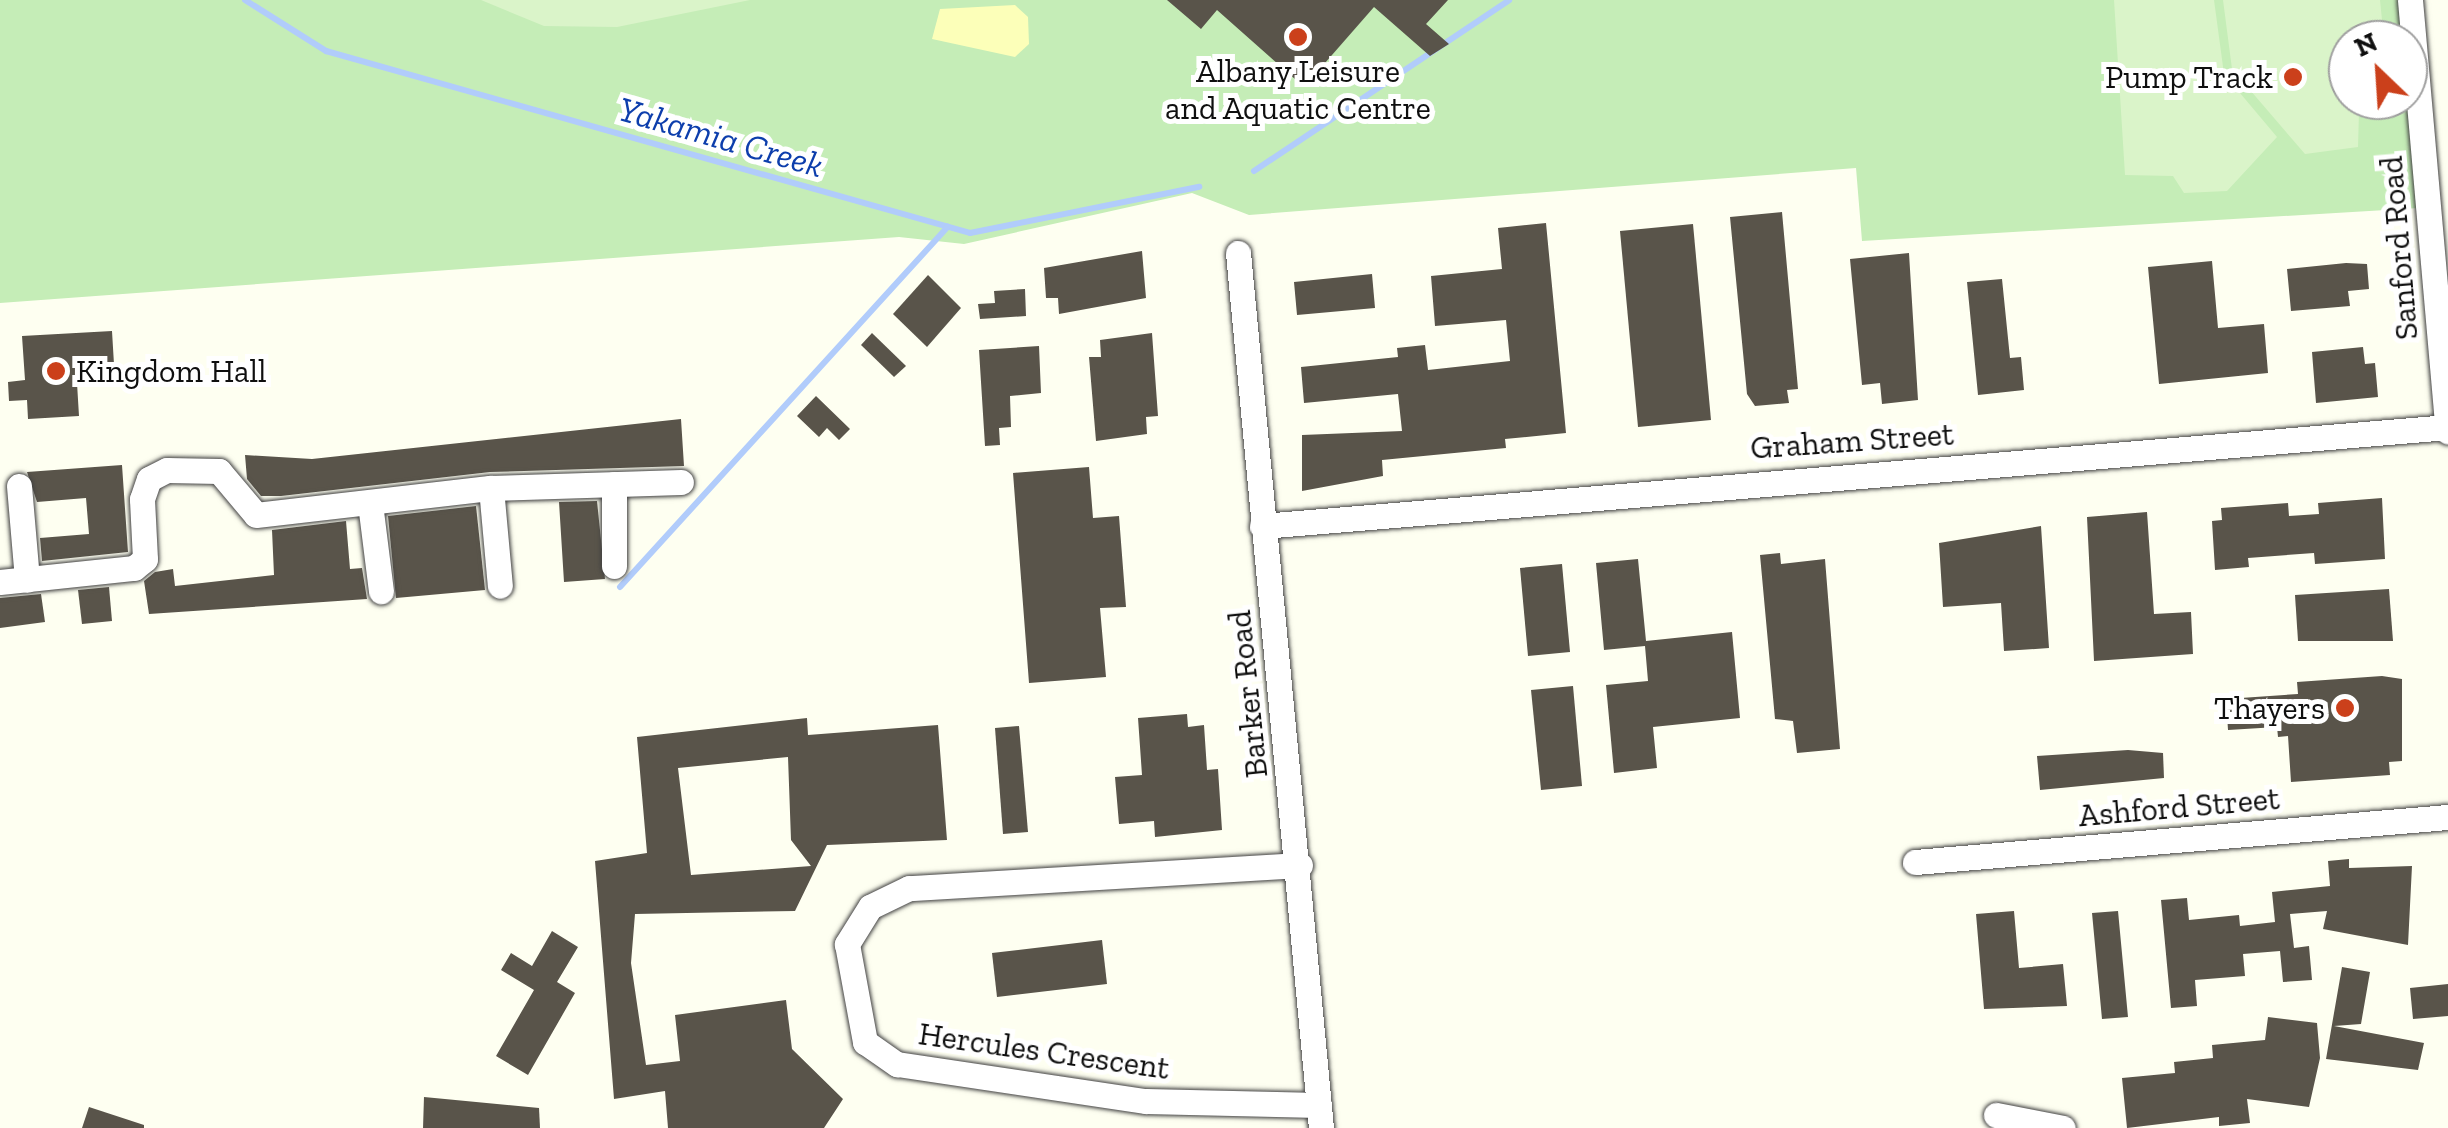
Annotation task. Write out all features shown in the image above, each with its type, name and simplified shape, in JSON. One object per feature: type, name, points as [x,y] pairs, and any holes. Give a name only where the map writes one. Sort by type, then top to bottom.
[{"type":"street","name":"Sanford Road","points":[[2410,0],[2448,429]]},
{"type":"street","name":"Barker Road","points":[[1238,253],[1262,526],[1300,865],[1320,1116]]},
{"type":"street","name":"Graham Street","points":[[1262,526],[2448,429]]},
{"type":"street","points":[[0,582],[134,568],[145,559],[142,498],[149,479],[167,470],[219,471],[256,515],[491,488],[680,482]]},
{"type":"street","points":[[614,484],[614,566]]},
{"type":"street","points":[[19,486],[27,580]]},
{"type":"street","points":[[491,488],[500,586]]},
{"type":"street","points":[[370,503],[381,591]]},
{"type":"street","name":"Ashford Street","points":[[1915,862],[2448,816]]},
{"type":"street","name":"Hercules Crescent","points":[[1300,865],[908,888],[870,907],[846,944],[865,1042],[897,1064],[1146,1101],[1320,1116]]},
{"type":"street","points":[[1996,1115],[2063,1128]]},
{"type":"shaded area","points":[[0,0],[2399,0],[2401,20],[2328,20],[2328,120],[2410,120],[2419,208],[1862,241],[1856,168],[1249,215],[1192,193],[964,244],[899,237],[0,303]]},
{"type":"shaded area","points":[[481,0],[750,0],[617,27],[544,26]]},
{"type":"shaded area","points":[[2114,0],[2214,0],[2224,74],[2277,137],[2227,191],[2184,193],[2173,176],[2125,175]]},
{"type":"shaded area","name":"Pump Track","points":[[2223,0],[2380,0],[2382,20],[2328,20],[2328,120],[2359,120],[2358,147],[2305,154],[2232,69]]},
{"type":"sand","points":[[1015,5],[1028,17],[1029,44],[1015,57],[932,39],[940,9]]},
{"type":"building","name":"Albany Leisure and Aquatic Centre","points":[[1167,0],[1448,0],[1426,24],[1449,44],[1430,56],[1374,7],[1304,87],[1217,10],[1201,29]]},
{"type":"building","points":[[1782,212],[1798,389],[1787,390],[1789,403],[1755,406],[1747,394],[1730,217]]},
{"type":"building","points":[[1546,223],[1566,433],[1505,439],[1506,448],[1382,460],[1383,476],[1302,491],[1302,435],[1402,431],[1398,394],[1304,403],[1301,367],[1398,357],[1397,348],[1425,345],[1428,370],[1510,361],[1506,320],[1435,326],[1431,276],[1502,269],[1498,228]]},
{"type":"building","points":[[1693,224],[1711,420],[1638,427],[1620,231]]},
{"type":"building","points":[[1142,251],[1146,298],[1059,314],[1058,298],[1046,298],[1044,268]]},
{"type":"building","points":[[1909,253],[1918,400],[1882,404],[1880,383],[1862,385],[1850,259]]},
{"type":"building","points":[[2212,261],[2218,328],[2264,324],[2268,373],[2159,384],[2148,267]]},
{"type":"building","points":[[2367,264],[2369,289],[2348,291],[2350,306],[2291,311],[2287,269]]},
{"type":"building","points":[[1372,274],[1375,308],[1297,315],[1294,282]]},
{"type":"building","points":[[928,275],[961,308],[927,347],[893,314]]},
{"type":"building","points":[[2002,279],[2010,358],[2021,357],[2024,390],[1978,395],[1967,282]]},
{"type":"building","points":[[1025,289],[1026,316],[980,319],[978,304],[995,303],[994,291]]},
{"type":"building","points":[[112,331],[115,381],[77,383],[79,416],[28,419],[27,400],[9,401],[8,382],[25,380],[22,336]]},
{"type":"building","points":[[872,333],[906,366],[894,377],[861,345]]},
{"type":"building","points":[[1152,333],[1158,416],[1146,417],[1147,434],[1096,441],[1089,357],[1101,357],[1100,340]]},
{"type":"building","points":[[1039,346],[1041,393],[1010,396],[1011,427],[999,428],[1000,445],[985,446],[979,350]]},
{"type":"building","points":[[2363,347],[2365,364],[2375,363],[2378,397],[2316,403],[2312,352]]},
{"type":"building","points":[[816,396],[850,429],[839,440],[827,428],[819,437],[797,416]]},
{"type":"building","points":[[681,419],[684,466],[490,472],[281,496],[261,496],[247,479],[245,455],[312,459]]},
{"type":"building","points":[[122,465],[128,552],[42,561],[40,538],[89,534],[86,498],[37,502],[27,472]]},
{"type":"building","points":[[1089,467],[1093,518],[1119,516],[1126,607],[1100,608],[1106,677],[1029,683],[1013,473]]},
{"type":"building","points":[[2382,498],[2385,559],[2315,564],[2314,553],[2248,558],[2249,567],[2215,570],[2212,521],[2222,520],[2221,508],[2288,503],[2289,516],[2319,514],[2318,503]]},
{"type":"building","points":[[597,501],[605,579],[564,582],[559,502]]},
{"type":"building","points":[[476,506],[485,590],[396,598],[388,516]]},
{"type":"building","points":[[2147,512],[2154,614],[2191,612],[2193,654],[2094,661],[2087,517]]},
{"type":"building","points":[[346,521],[350,569],[362,568],[367,599],[149,614],[144,581],[155,572],[173,569],[175,586],[274,575],[272,530]]},
{"type":"building","points":[[2041,526],[2049,648],[2004,651],[2001,603],[1943,607],[1939,543]]},
{"type":"building","points":[[1780,553],[1781,564],[1825,559],[1840,749],[1797,753],[1793,721],[1775,719],[1760,555]]},
{"type":"building","points":[[1638,559],[1646,641],[1732,632],[1740,718],[1653,727],[1657,768],[1614,773],[1606,685],[1648,681],[1645,646],[1604,650],[1596,563]]},
{"type":"building","points":[[1562,564],[1570,652],[1528,656],[1520,568]]},
{"type":"building","points":[[109,587],[112,621],[82,624],[78,590]]},
{"type":"building","points":[[2389,589],[2393,641],[2298,641],[2295,595]]},
{"type":"building","points":[[41,594],[45,622],[0,628],[0,598]]},
{"type":"building","points":[[2382,676],[2402,679],[2402,761],[2389,762],[2390,775],[2291,782],[2288,736],[2278,737],[2277,727],[2228,730],[2226,699],[2298,694],[2297,682]]},
{"type":"building","points":[[1573,686],[1582,786],[1541,790],[1531,690]]},
{"type":"building","points":[[1187,714],[1188,727],[1204,725],[1207,770],[1218,769],[1222,830],[1155,837],[1154,821],[1119,824],[1115,777],[1142,775],[1138,718]]},
{"type":"building","points":[[807,718],[808,735],[938,725],[947,840],[827,845],[795,911],[635,914],[631,963],[646,1065],[680,1061],[675,1015],[786,1000],[792,1049],[843,1099],[824,1128],[668,1128],[665,1091],[614,1099],[595,861],[647,853],[637,737]],"holes":[[[788,757],[791,840],[811,866],[691,875],[678,768]]]},
{"type":"building","points":[[1019,726],[1028,832],[1003,834],[995,728]]},
{"type":"building","points":[[2128,750],[2163,753],[2164,778],[2040,790],[2037,756]]},
{"type":"building","points":[[2349,859],[2349,868],[2412,866],[2408,945],[2323,929],[2327,911],[2290,914],[2294,948],[2309,946],[2312,980],[2283,982],[2280,951],[2243,954],[2245,976],[2195,980],[2197,1006],[2171,1008],[2161,900],[2187,898],[2189,920],[2239,915],[2240,926],[2275,922],[2272,892],[2330,886],[2328,861]]},
{"type":"building","points":[[2014,911],[2019,968],[2063,964],[2067,1006],[1984,1009],[1976,914]]},
{"type":"building","points":[[2118,911],[2128,1017],[2102,1019],[2092,913]]},
{"type":"building","points":[[552,931],[578,947],[557,982],[575,993],[528,1075],[496,1056],[534,990],[501,970],[511,953],[532,966]]},
{"type":"building","points":[[1102,940],[1107,984],[997,997],[992,953]]},
{"type":"building","points":[[2342,967],[2370,972],[2361,1024],[2334,1026],[2424,1043],[2418,1070],[2326,1059]]},
{"type":"building","points":[[2448,984],[2448,1016],[2413,1019],[2410,988]]},
{"type":"building","points":[[2268,1017],[2317,1023],[2320,1058],[2309,1107],[2247,1099],[2250,1123],[2219,1126],[2219,1117],[2127,1128],[2122,1078],[2175,1073],[2174,1062],[2213,1058],[2212,1045],[2265,1040]]},
{"type":"building","points":[[424,1097],[539,1108],[540,1128],[423,1128]]},
{"type":"building","points":[[89,1107],[144,1125],[144,1128],[82,1128]]},
{"type":"waterway","name":"Yakamia Creek","points":[[245,0],[326,51],[970,233],[1199,187]]},
{"type":"waterway","name":"Yakamia Creek","points":[[1254,171],[1509,0]]},
{"type":"waterway","points":[[620,587],[948,227]]},
{"type":"place","name":"Albany Leisure and Aquatic Centre","points":[[1298,37]]},
{"type":"place","name":"Pump Track","points":[[2293,77]]},
{"type":"place","name":"Kingdom Hall","points":[[56,371]]},
{"type":"place","name":"Thayers","points":[[2345,708]]}]
